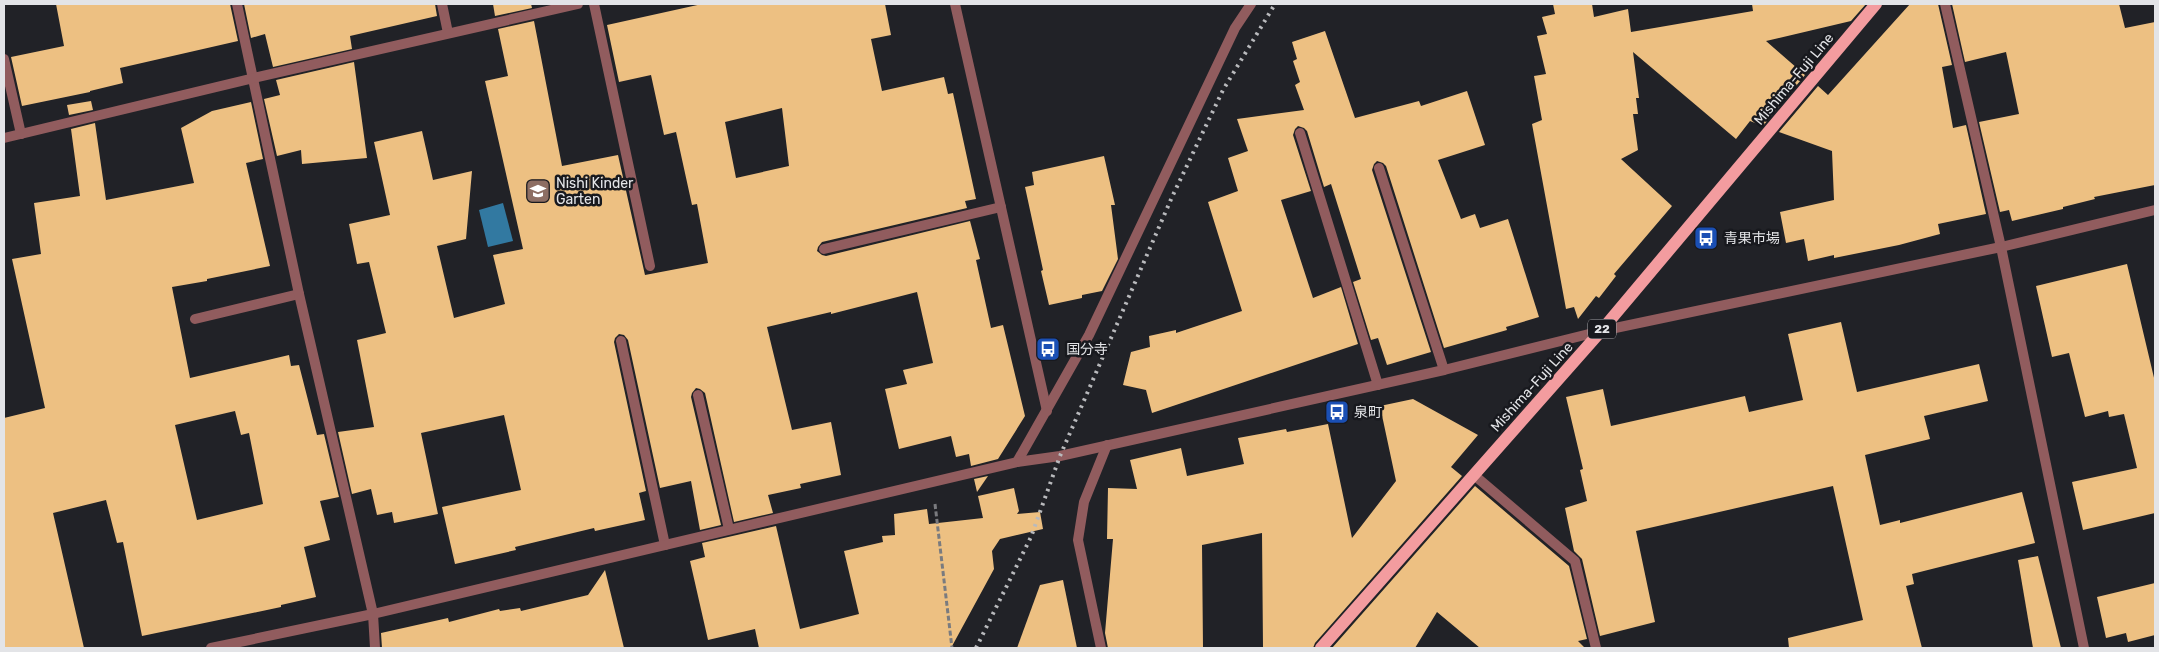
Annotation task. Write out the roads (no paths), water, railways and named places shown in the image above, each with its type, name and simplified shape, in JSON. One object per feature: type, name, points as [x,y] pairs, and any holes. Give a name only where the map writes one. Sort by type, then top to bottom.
[{"type":"main road","name":"Mishima-Fuji Line","points":[[1320,648],[1601,331],[1876,4]]},
{"type":"street","points":[[238,4],[299,294],[373,614],[375,648]]},
{"type":"street","points":[[442,4],[448,33]]},
{"type":"street","points":[[4,138],[254,78],[578,4]]},
{"type":"street","points":[[594,4],[650,266]]},
{"type":"street","points":[[955,4],[1047,411]]},
{"type":"street","points":[[1017,462],[1089,336],[1234,28],[1251,4]]},
{"type":"street","points":[[1945,4],[2001,246],[2084,648]]},
{"type":"street","points":[[4,59],[21,134]]},
{"type":"street","points":[[1300,133],[1378,385]]},
{"type":"street","points":[[1379,168],[1444,370]]},
{"type":"street","points":[[824,249],[1001,207]]},
{"type":"street","points":[[211,648],[373,614],[1017,462],[1060,456],[1444,370],[1601,331],[2001,246],[2155,210]]},
{"type":"street","points":[[195,319],[299,294]]},
{"type":"street","points":[[621,341],[665,545]]},
{"type":"street","points":[[698,395],[729,529]]},
{"type":"street","points":[[1101,648],[1078,540],[1084,502],[1106,445]]},
{"type":"street","points":[[1474,475],[1575,561],[1596,648]]},
{"type":"water","points":[[503,203],[513,241],[488,247],[479,210]]},
{"type":"railway","points":[[976,648],[1031,537],[1060,456],[1172,197],[1223,90],[1275,4]]},
{"type":"place","name":"Nishi Kinder Garten","points":[[538,191]]},
{"type":"place","name":"青果市場","points":[[1706,238]]},
{"type":"place","name":"国分寺","points":[[1048,349]]},
{"type":"place","name":"泉町","points":[[1337,412]]}]
